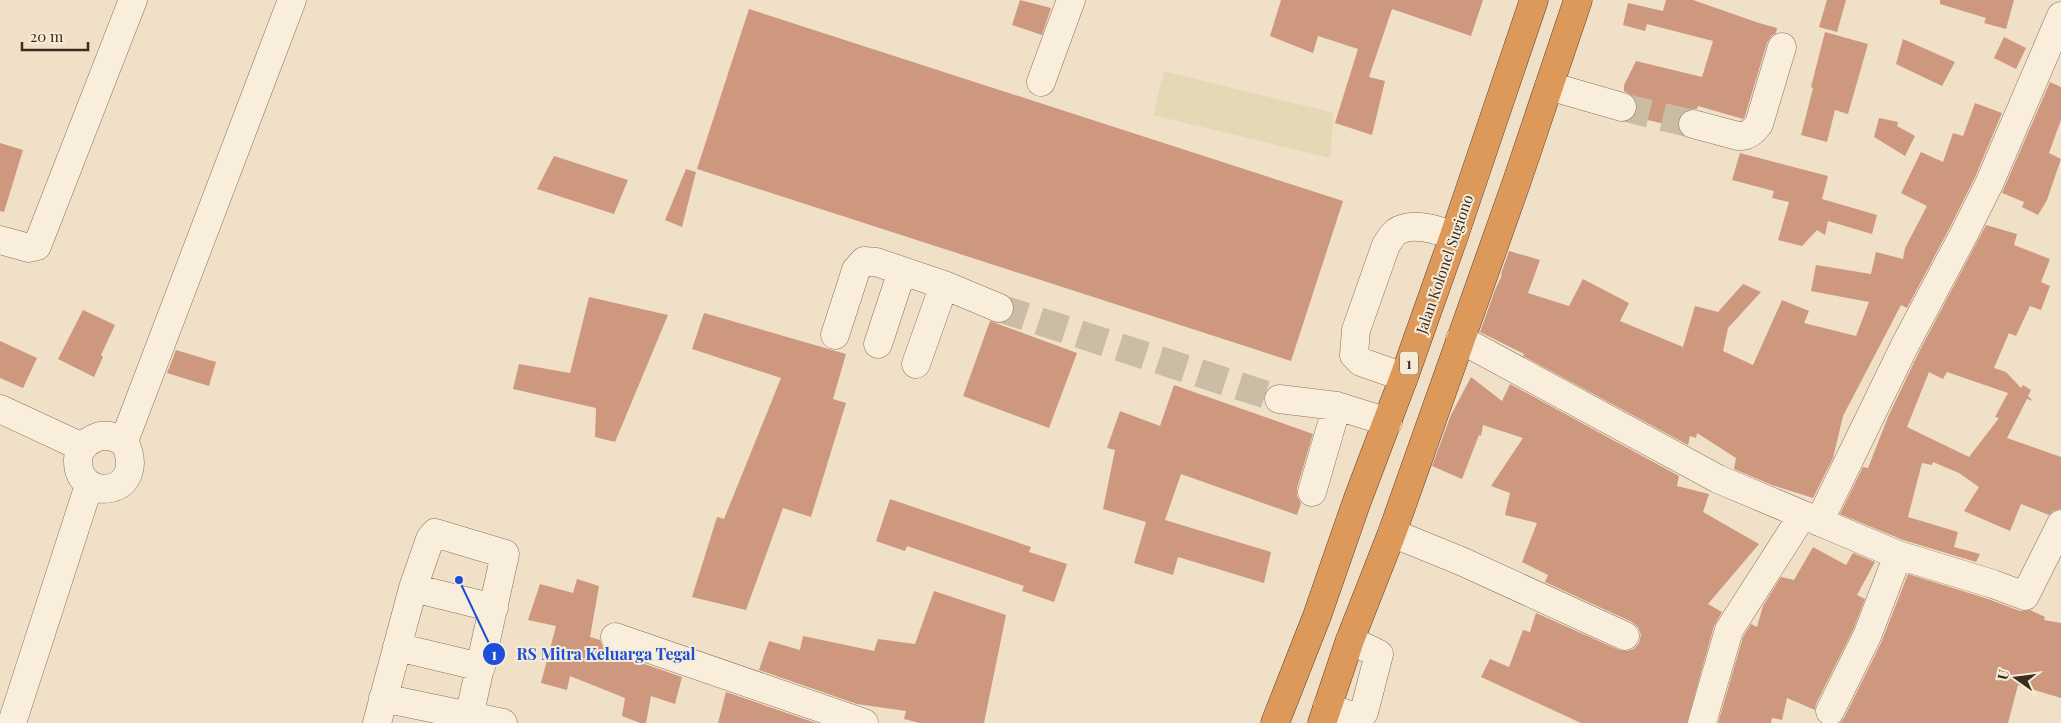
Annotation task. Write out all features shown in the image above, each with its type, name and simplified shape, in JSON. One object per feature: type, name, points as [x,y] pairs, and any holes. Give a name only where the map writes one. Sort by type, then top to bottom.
[{"type":"highway","name":"Jalan Kolonel Sugiono","points":[[1275,723],[1318,616],[1357,501],[1388,422],[1454,236],[1534,0]]},
{"type":"highway","points":[[1324,715],[1338,672],[1392,533],[1578,0]]},
{"type":"highway","points":[[1388,422],[1427,434]]},
{"type":"street","points":[[0,240],[30,248],[37,246],[133,0]]},
{"type":"street","points":[[124,441],[110,436],[100,436],[90,440],[82,447],[78,456],[78,467],[82,477],[89,485],[100,489],[112,488],[122,482],[129,472],[131,460],[124,441],[292,0]]},
{"type":"street","points":[[1041,82],[1071,0]]},
{"type":"street","points":[[1702,723],[1729,630],[1811,519],[1964,236],[2033,83],[2057,5]]},
{"type":"street","points":[[1693,124],[1738,136],[1744,137],[1751,134],[1759,124],[1782,47]]},
{"type":"street","points":[[1549,86],[1622,107]]},
{"type":"street","points":[[1404,377],[1361,362],[1354,355],[1353,347],[1359,321],[1386,245],[1395,233],[1405,227],[1430,228],[1454,236]]},
{"type":"street","points":[[835,335],[856,270],[864,261],[876,262],[944,285],[999,308]]},
{"type":"street","points":[[878,344],[902,271]]},
{"type":"street","points":[[916,364],[944,285]]},
{"type":"street","points":[[1460,339],[1718,479],[1898,555],[1993,584],[2025,596],[2061,524]]},
{"type":"street","points":[[1279,399],[1337,406],[1388,422]]},
{"type":"street","points":[[1312,492],[1337,406]]},
{"type":"street","points":[[0,409],[82,447]]},
{"type":"street","points":[[12,723],[89,485]]},
{"type":"street","points":[[469,717],[494,608],[504,552],[435,533],[430,539],[413,588],[380,711],[469,717],[504,723]]},
{"type":"street","points":[[1392,533],[1461,561],[1625,636]]},
{"type":"street","points":[[1830,711],[1867,636],[1898,555]]},
{"type":"street","points":[[413,588],[494,608]]},
{"type":"street","points":[[615,637],[864,723]]},
{"type":"street","points":[[1324,715],[1361,716],[1364,712],[1379,654],[1350,640]]},
{"type":"street","points":[[397,647],[481,667]]},
{"type":"street","points":[[1338,672],[1372,685]]},
{"type":"shaded area","points":[[1164,71],[1334,113],[1330,158],[1153,115]]},
{"type":"building","points":[[1020,0],[1051,8],[1042,35],[1012,25]]},
{"type":"building","points":[[1281,0],[1483,0],[1471,36],[1392,9],[1369,77],[1385,81],[1372,135],[1335,123],[1358,49],[1318,36],[1313,53],[1270,36]]},
{"type":"building","points":[[1666,0],[1693,0],[1777,28],[1776,33],[1771,36],[1767,43],[1743,119],[1698,106],[1697,109],[1688,109],[1682,113],[1678,120],[1678,127],[1634,117],[1637,111],[1637,103],[1633,96],[1624,91],[1624,85],[1636,61],[1702,77],[1713,41],[1647,24],[1645,31],[1623,25],[1628,3],[1663,11]]},
{"type":"building","points":[[1827,0],[1846,0],[1837,32],[1819,27]]},
{"type":"building","points":[[1940,0],[2014,0],[2006,29],[1984,23],[1986,18],[1940,4]]},
{"type":"building","points":[[749,9],[1343,201],[1291,361],[697,169]]},
{"type":"building","points":[[1825,32],[1868,44],[1848,114],[1835,110],[1827,142],[1801,135]]},
{"type":"building","points":[[2004,37],[2026,48],[2016,69],[1994,58]]},
{"type":"building","points":[[1903,39],[1955,62],[1942,86],[1896,64]]},
{"type":"building","points":[[2050,82],[2061,87],[2061,120],[2049,153],[2061,159],[2047,200],[2038,215],[2022,207],[2024,202],[2002,193]]},
{"type":"building","points":[[1975,103],[2002,113],[1975,177],[1949,229],[1907,308],[1901,305],[1843,416],[1833,458],[1813,498],[1772,485],[1734,469],[1736,458],[1697,433],[1696,438],[1690,436],[1688,445],[1523,356],[1524,354],[1480,332],[1509,251],[1540,260],[1528,293],[1569,306],[1583,279],[1629,303],[1620,321],[1683,347],[1695,306],[1718,312],[1743,284],[1761,292],[1728,328],[1723,351],[1753,365],[1782,300],[1809,311],[1804,323],[1856,336],[1869,302],[1811,291],[1816,265],[1871,274],[1876,252],[1903,259],[1905,248],[1927,206],[1901,193],[1921,152],[1943,162],[1953,133],[1963,136]]},
{"type":"building","points":[[1879,118],[1898,122],[1897,126],[1915,136],[1905,156],[1874,137]]},
{"type":"building","points":[[0,143],[23,150],[4,212],[0,211]]},
{"type":"building","points":[[1740,153],[1828,176],[1822,199],[1877,215],[1872,234],[1828,221],[1825,235],[1817,230],[1802,246],[1778,240],[1789,202],[1772,198],[1774,191],[1732,180]]},
{"type":"building","points":[[554,156],[628,180],[614,214],[537,189]]},
{"type":"building","points":[[686,169],[696,172],[682,227],[665,220]]},
{"type":"building","points":[[1986,225],[2017,234],[2014,245],[2050,259],[2041,282],[2050,286],[2041,310],[2030,306],[2016,336],[2009,333],[1994,368],[2006,372],[2021,388],[2023,385],[2031,390],[2028,396],[2033,401],[2027,399],[2007,438],[2061,457],[2061,509],[2053,511],[2049,515],[2021,504],[2010,531],[1964,511],[1979,487],[1959,473],[1933,462],[1932,465],[1922,463],[1908,517],[1958,532],[1954,547],[1980,554],[1976,562],[1903,540],[1840,514],[1863,467],[1868,468],[1888,417],[1920,350]],"holes":[[[1929,372],[1943,379],[1947,372],[2008,393],[1995,417],[1999,418],[1969,457],[1907,427]]]},
{"type":"building","points":[[589,297],[668,315],[615,442],[595,437],[596,408],[513,389],[519,364],[570,373]]},
{"type":"building","points":[[83,310],[115,325],[101,355],[103,357],[94,377],[58,359]]},
{"type":"building","points":[[704,313],[846,354],[833,399],[846,403],[811,517],[783,508],[746,610],[692,597],[717,517],[724,519],[781,378],[692,349]]},
{"type":"building","points":[[990,321],[1077,353],[1049,428],[963,396]]},
{"type":"building","points":[[0,341],[37,358],[23,388],[0,378]]},
{"type":"building","points":[[176,350],[216,362],[209,386],[167,373]]},
{"type":"building","points":[[1471,377],[1502,401],[1510,384],[1679,476],[1677,486],[1709,494],[1703,512],[1759,544],[1708,604],[1722,612],[1714,626],[1687,723],[1581,723],[1481,677],[1490,659],[1509,667],[1523,630],[1530,632],[1536,613],[1619,650],[1627,651],[1634,649],[1639,643],[1641,635],[1638,627],[1632,622],[1545,582],[1548,575],[1522,562],[1537,523],[1505,515],[1510,493],[1491,486],[1523,438],[1483,425],[1481,436],[1479,435],[1462,479],[1432,466],[1451,415]]},
{"type":"building","points":[[1174,385],[1313,434],[1297,488],[1297,496],[1301,503],[1297,515],[1181,474],[1165,520],[1271,552],[1264,583],[1178,557],[1173,575],[1134,563],[1146,522],[1103,509],[1115,450],[1107,448],[1120,411],[1160,426]]},
{"type":"building","points":[[890,499],[1031,547],[1029,552],[1067,564],[1054,602],[1022,591],[1024,586],[907,546],[905,551],[876,541]]},
{"type":"building","points":[[1813,547],[1846,565],[1853,553],[1875,562],[1857,595],[1865,599],[1853,630],[1816,704],[1815,710],[1787,698],[1782,720],[1772,718],[1771,723],[1718,723],[1743,637],[1751,624],[1757,627],[1763,606],[1781,577],[1794,580]]},
{"type":"building","points":[[1908,574],[2020,611],[2030,610],[2045,617],[2044,620],[2061,623],[2061,698],[2018,685],[2008,723],[1840,723],[1881,643]]},
{"type":"building","points":[[577,579],[599,586],[590,637],[600,640],[603,647],[610,652],[682,677],[675,704],[651,696],[646,723],[640,723],[622,716],[625,698],[570,676],[567,690],[541,683],[556,626],[528,620],[540,584],[573,593]]},
{"type":"building","points":[[934,591],[1006,615],[984,723],[920,723],[904,719],[906,711],[857,704],[759,670],[769,641],[800,650],[803,636],[874,651],[878,639],[915,644]]},
{"type":"building","points":[[726,692],[816,723],[718,723]]},
{"type":"tunnel","points":[[1622,107],[1693,124]]},
{"type":"tunnel","points":[[999,308],[1279,399]]},
{"type":"place","name":"RS Mitra Keluarga Tegal","points":[[459,580]]}]
